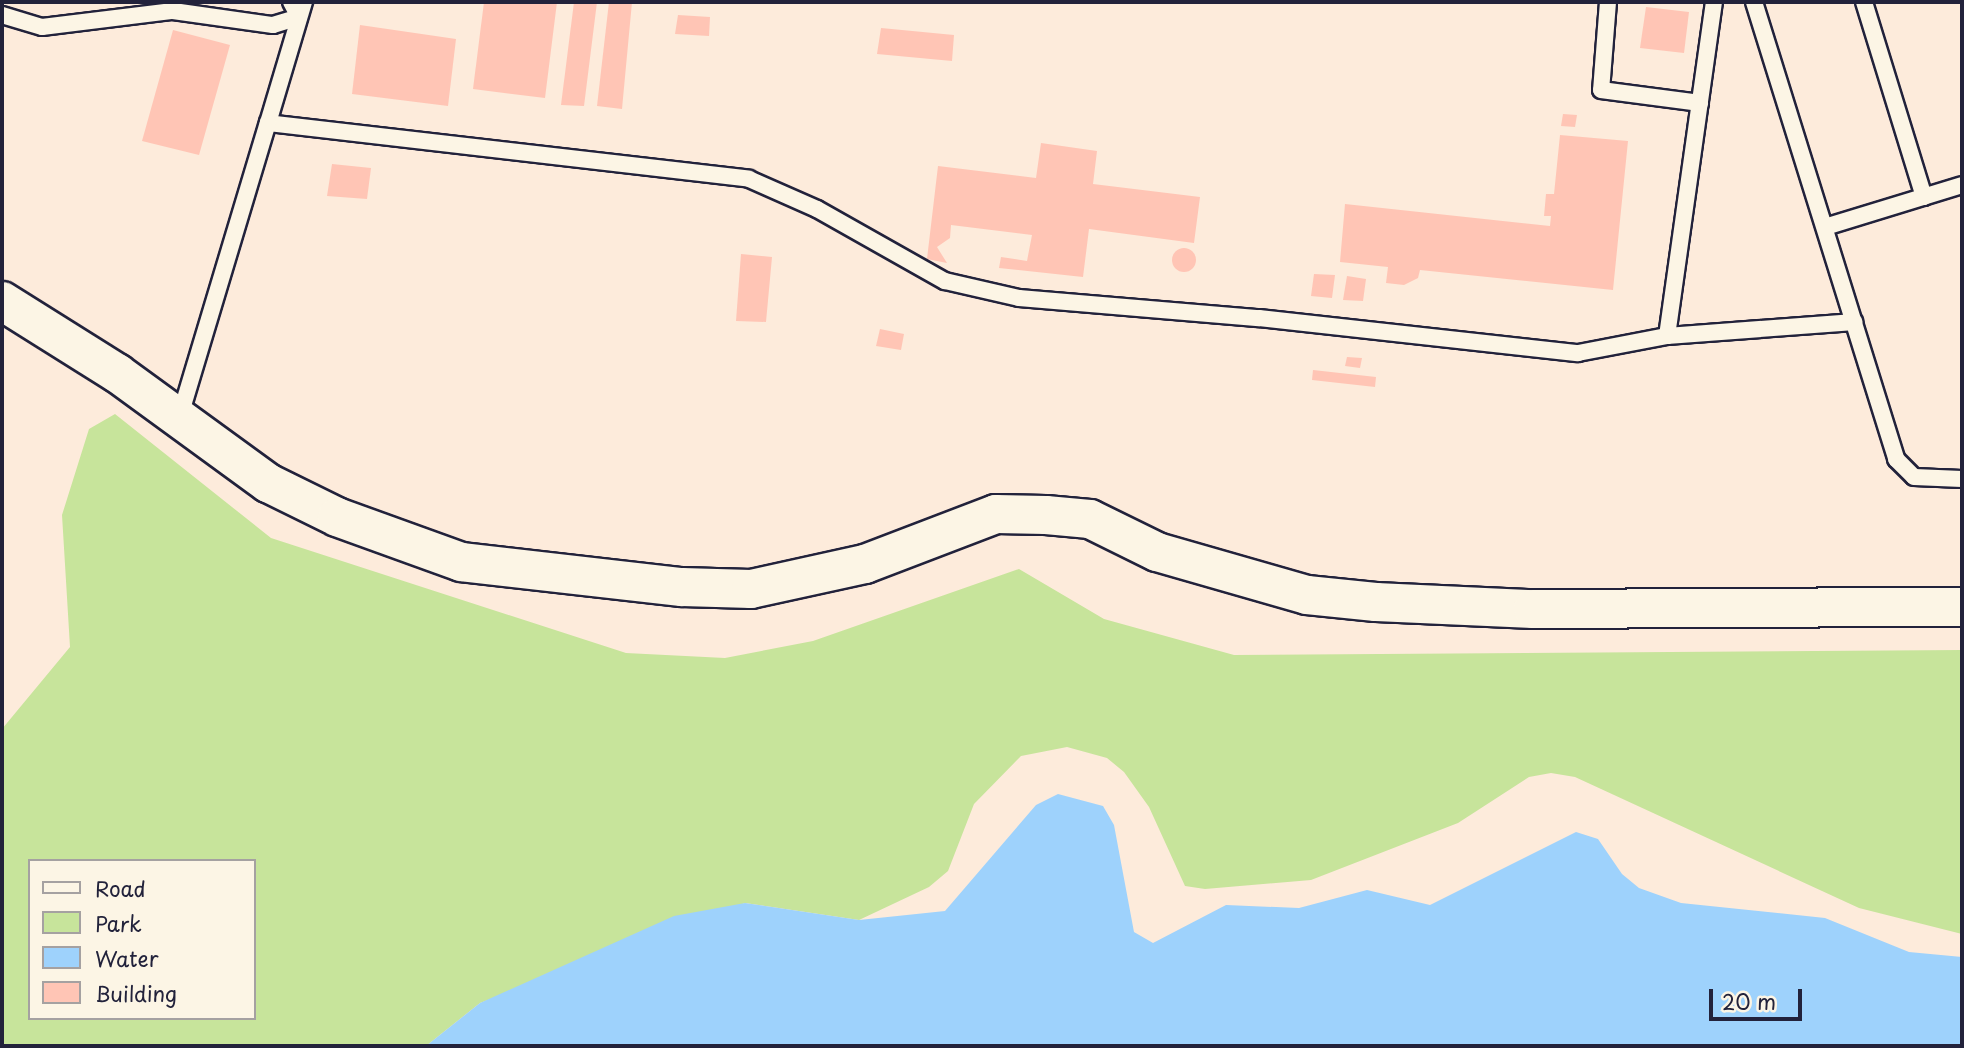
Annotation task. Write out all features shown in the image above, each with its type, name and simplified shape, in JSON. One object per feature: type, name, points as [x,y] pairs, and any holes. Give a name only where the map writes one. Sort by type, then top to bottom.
[{"type":"street","points":[[2,301],[117,373],[268,483],[337,517],[461,562],[534,571],[751,589],[865,564],[942,532],[1009,514],[1090,519],[1157,552],[1307,595],[1376,602],[1533,609],[1962,607]]},
{"type":"lane","points":[[291,2],[302,10]]},
{"type":"lane","points":[[1608,2],[1601,90],[1700,103]]},
{"type":"lane","points":[[1667,336],[1714,2]]},
{"type":"lane","points":[[1754,2],[1896,459],[1914,477],[1962,479]]},
{"type":"lane","points":[[1864,2],[1924,197]]},
{"type":"lane","points":[[2,15],[43,26],[173,11],[273,25],[302,10]]},
{"type":"lane","points":[[179,419],[302,10]]},
{"type":"lane","points":[[268,123],[749,179],[817,209],[945,281],[1019,298],[1578,353],[1667,336],[1854,323]]},
{"type":"lane","points":[[1825,227],[1962,185]]},
{"type":"green space","points":[[115,414],[271,538],[626,653],[725,658],[813,641],[1019,569],[1104,619],[1234,655],[1962,650],[1962,934],[1859,908],[1575,777],[1551,773],[1529,777],[1458,823],[1311,880],[1205,889],[1185,886],[1149,807],[1124,772],[1107,758],[1067,747],[1021,756],[974,804],[948,871],[929,887],[859,920],[745,903],[480,1003],[426,1046],[2,1046],[2,729],[70,647],[62,515],[89,429]]},
{"type":"water","points":[[1058,794],[1103,806],[1114,825],[1134,932],[1153,943],[1226,905],[1299,908],[1367,890],[1430,905],[1576,832],[1598,839],[1622,874],[1639,888],[1681,903],[1825,918],[1909,952],[1962,957],[1962,1046],[426,1046],[480,1003],[674,916],[745,903],[859,920],[945,911],[1036,805]]},
{"type":"building","points":[[484,2],[557,2],[545,98],[473,89]]},
{"type":"building","points":[[574,2],[597,2],[584,106],[561,105]]},
{"type":"building","points":[[609,2],[632,2],[622,109],[597,106]]},
{"type":"building","points":[[1646,7],[1689,12],[1684,53],[1640,48]]},
{"type":"building","points":[[678,15],[710,17],[709,36],[675,34]]},
{"type":"building","points":[[360,25],[456,39],[448,106],[352,94]]},
{"type":"building","points":[[881,28],[954,35],[952,61],[877,54]]},
{"type":"building","points":[[173,30],[230,45],[199,155],[142,141]]},
{"type":"building","points":[[1563,114],[1577,115],[1575,127],[1561,126]]},
{"type":"building","points":[[1560,135],[1628,141],[1613,290],[1420,270],[1418,278],[1404,285],[1386,283],[1388,267],[1340,262],[1345,204],[1550,226],[1551,216],[1544,216],[1546,194],[1554,194]]},
{"type":"building","points":[[1041,143],[1097,151],[1093,184],[1200,197],[1194,243],[1089,229],[1083,277],[999,268],[1001,257],[1027,261],[1032,235],[951,225],[950,238],[937,247],[947,263],[927,259],[938,166],[1036,178]]},
{"type":"building","points":[[332,164],[371,168],[367,199],[327,196]]},
{"type":"building","points":[[1184,248],[1192,252],[1196,260],[1192,268],[1184,272],[1176,268],[1172,260],[1176,252]]},
{"type":"building","points":[[741,254],[772,257],[766,322],[736,321]]},
{"type":"building","points":[[1314,274],[1335,275],[1332,298],[1311,296]]},
{"type":"building","points":[[1347,276],[1366,279],[1363,301],[1343,300]]},
{"type":"building","points":[[880,329],[904,334],[901,350],[876,346]]},
{"type":"building","points":[[1347,357],[1362,358],[1360,368],[1345,366]]},
{"type":"building","points":[[1313,370],[1376,377],[1375,387],[1312,380]]}]
